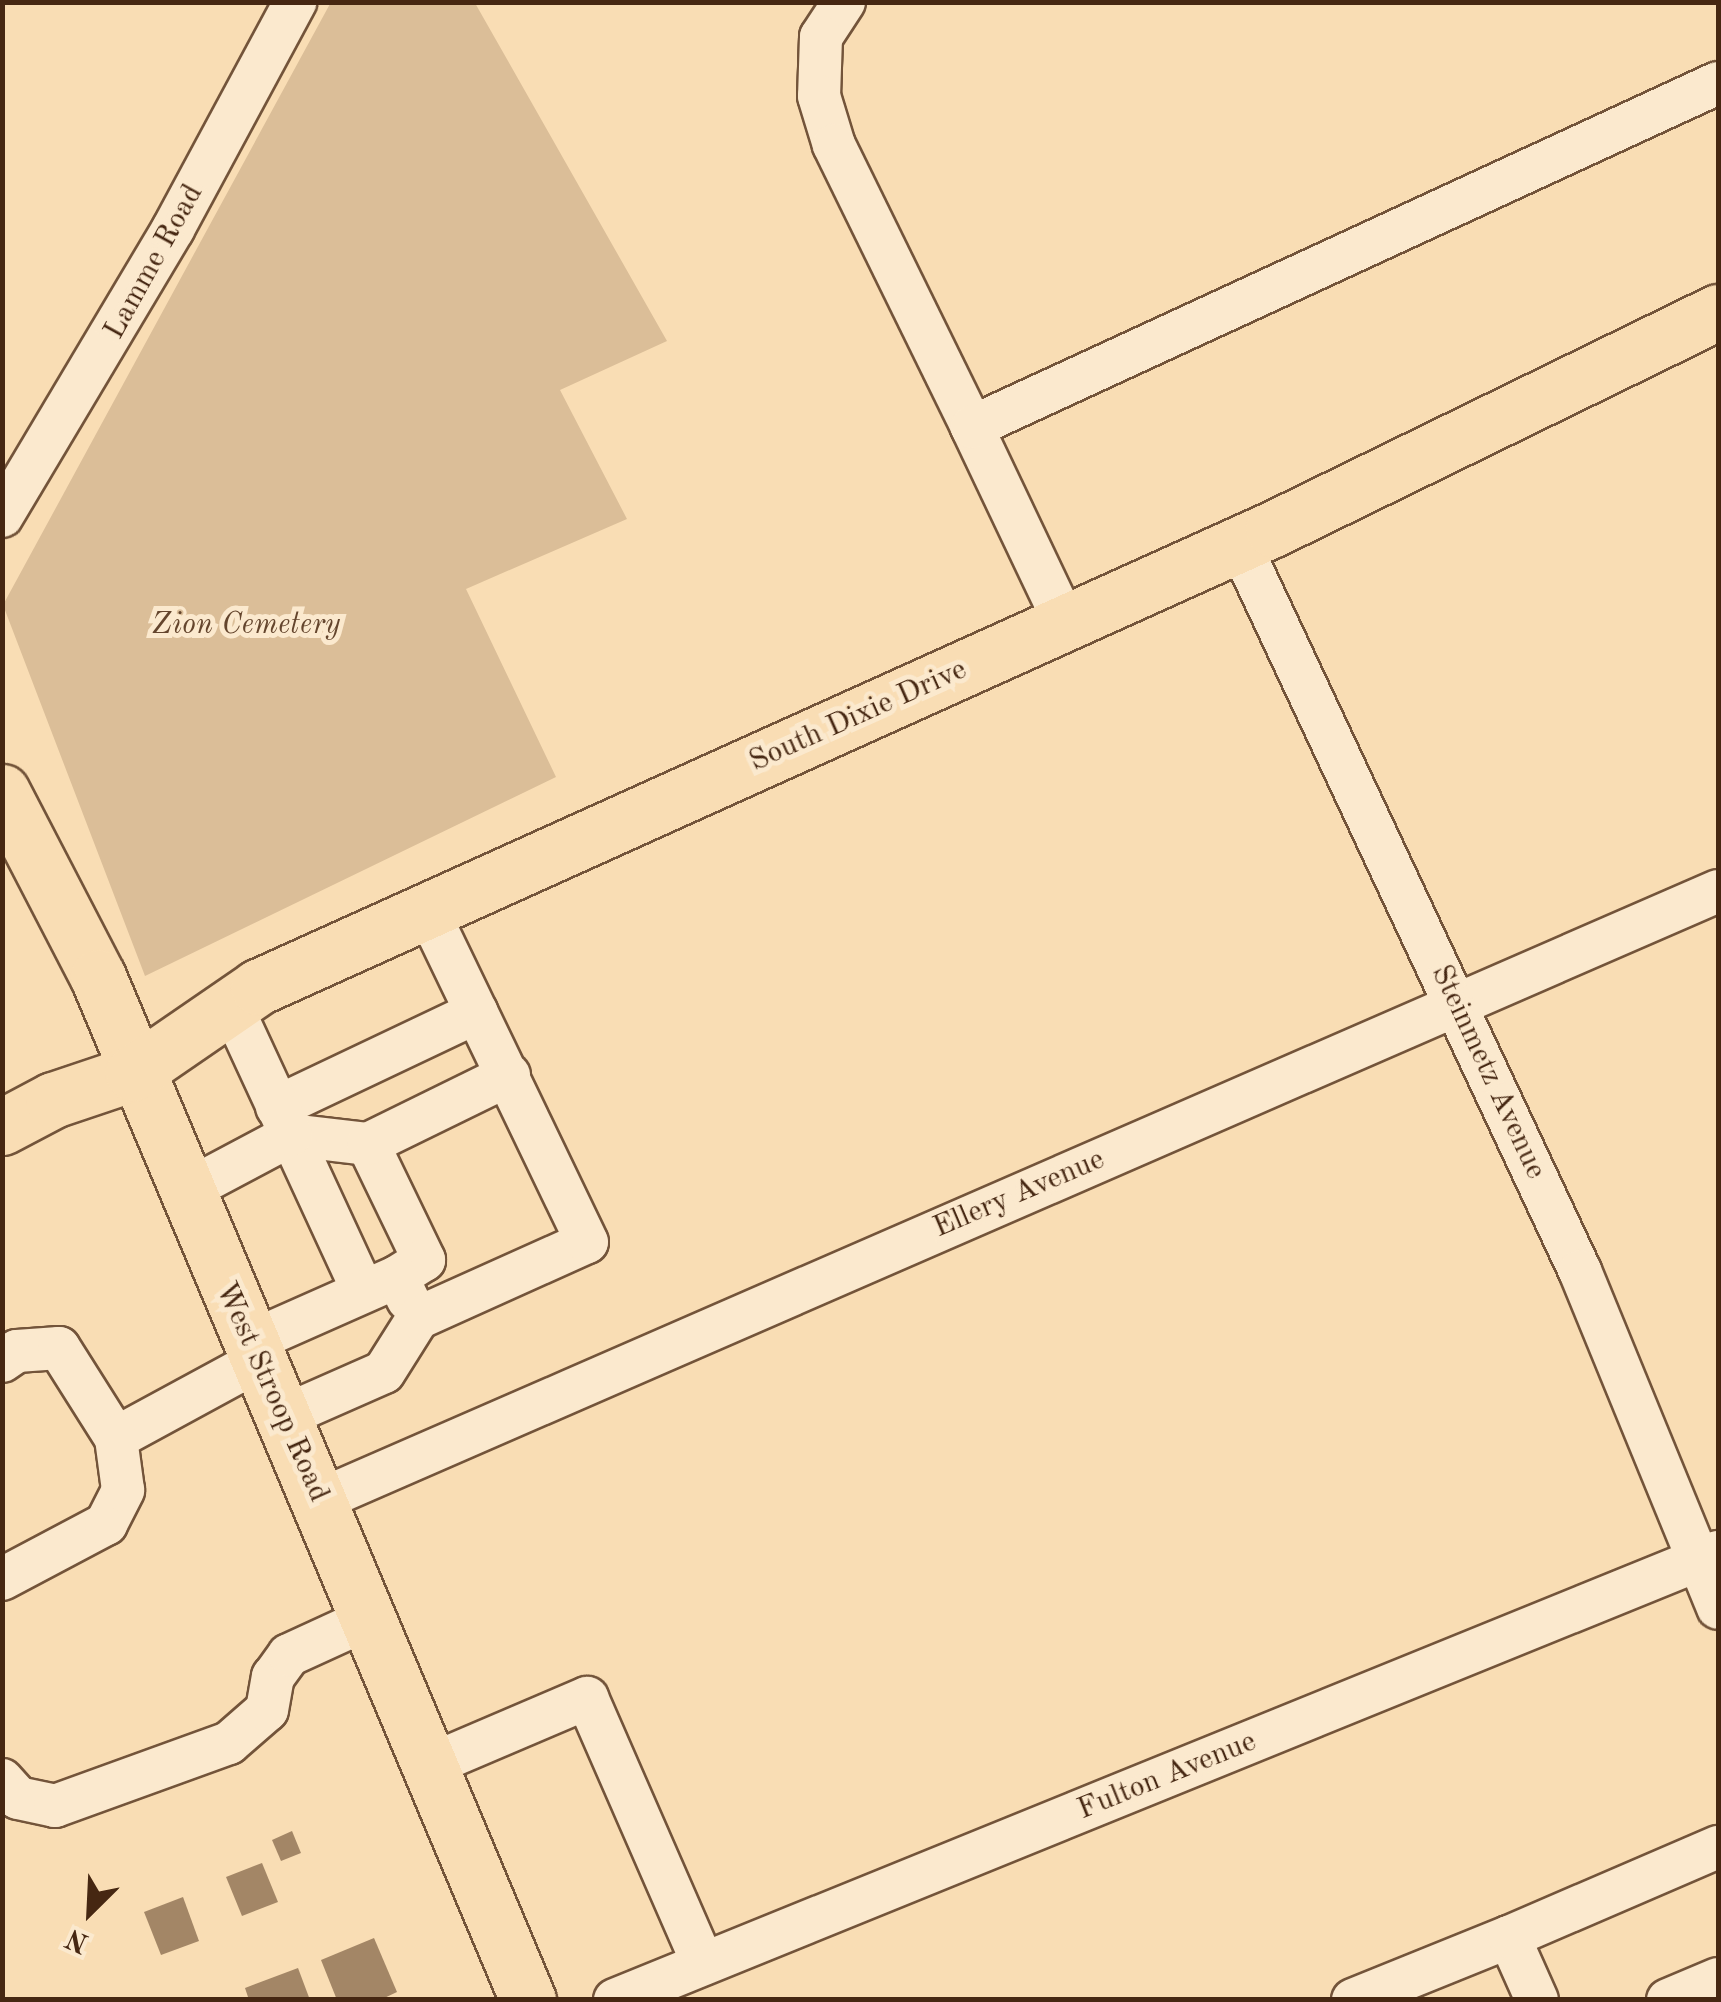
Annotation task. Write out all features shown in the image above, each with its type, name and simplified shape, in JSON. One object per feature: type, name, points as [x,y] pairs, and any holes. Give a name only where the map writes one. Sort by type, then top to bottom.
[{"type":"main road","name":"South Dixie Drive","points":[[2,1127],[53,1100],[134,1073],[258,987],[1239,544],[1718,312]]},
{"type":"main road","name":"West Stroop Road","points":[[2,792],[16,848],[98,977],[184,1192],[320,1500],[528,2000]]},
{"type":"street","name":"Lamme Road","points":[[4,510],[173,229],[296,2]]},
{"type":"street","points":[[844,2],[821,37],[819,96],[834,146],[1065,622]]},
{"type":"street","points":[[972,426],[1718,83]]},
{"type":"street","name":"Steinmetz Avenue","points":[[1239,544],[1458,1004],[1709,1556],[1718,1608]]},
{"type":"street","name":"Ellery Avenue","points":[[320,1500],[1718,891]]},
{"type":"street","points":[[282,1418],[384,1372],[418,1318],[586,1242],[428,911]]},
{"type":"street","points":[[231,1006],[284,1121],[380,1284],[418,1318]]},
{"type":"street","points":[[184,1192],[284,1121],[477,1012]]},
{"type":"street","points":[[284,1121],[368,1144],[509,1075]]},
{"type":"street","points":[[116,1438],[252,1352],[424,1260],[368,1144]]},
{"type":"street","points":[[2,1361],[17,1352],[59,1348],[116,1438],[123,1490],[106,1524],[2,1578]]},
{"type":"street","name":"Fulton Avenue","points":[[615,2000],[1709,1556]]},
{"type":"street","points":[[2,1780],[18,1798],[56,1806],[229,1744],[267,1710],[272,1677],[289,1655],[370,1618]]},
{"type":"street","points":[[430,1765],[587,1698],[703,1964]]},
{"type":"street","points":[[1353,2000],[1718,1847]]},
{"type":"street","points":[[1509,1937],[1537,2000]]},
{"type":"street","points":[[1668,2000],[1718,1979]]},
{"type":"green space","name":"Zion Cemetery","points":[[331,2],[475,3],[667,341],[560,390],[627,519],[466,589],[556,777],[145,976],[3,605]]},
{"type":"building","points":[[292,1831],[301,1853],[281,1861],[272,1840]]},
{"type":"building","points":[[262,1863],[278,1902],[242,1916],[226,1877]]},
{"type":"building","points":[[183,1897],[199,1941],[161,1955],[144,1912]]},
{"type":"building","points":[[374,1938],[397,1992],[380,2000],[337,2000],[321,1960]]},
{"type":"building","points":[[298,1968],[310,2000],[249,2000],[245,1988]]}]
